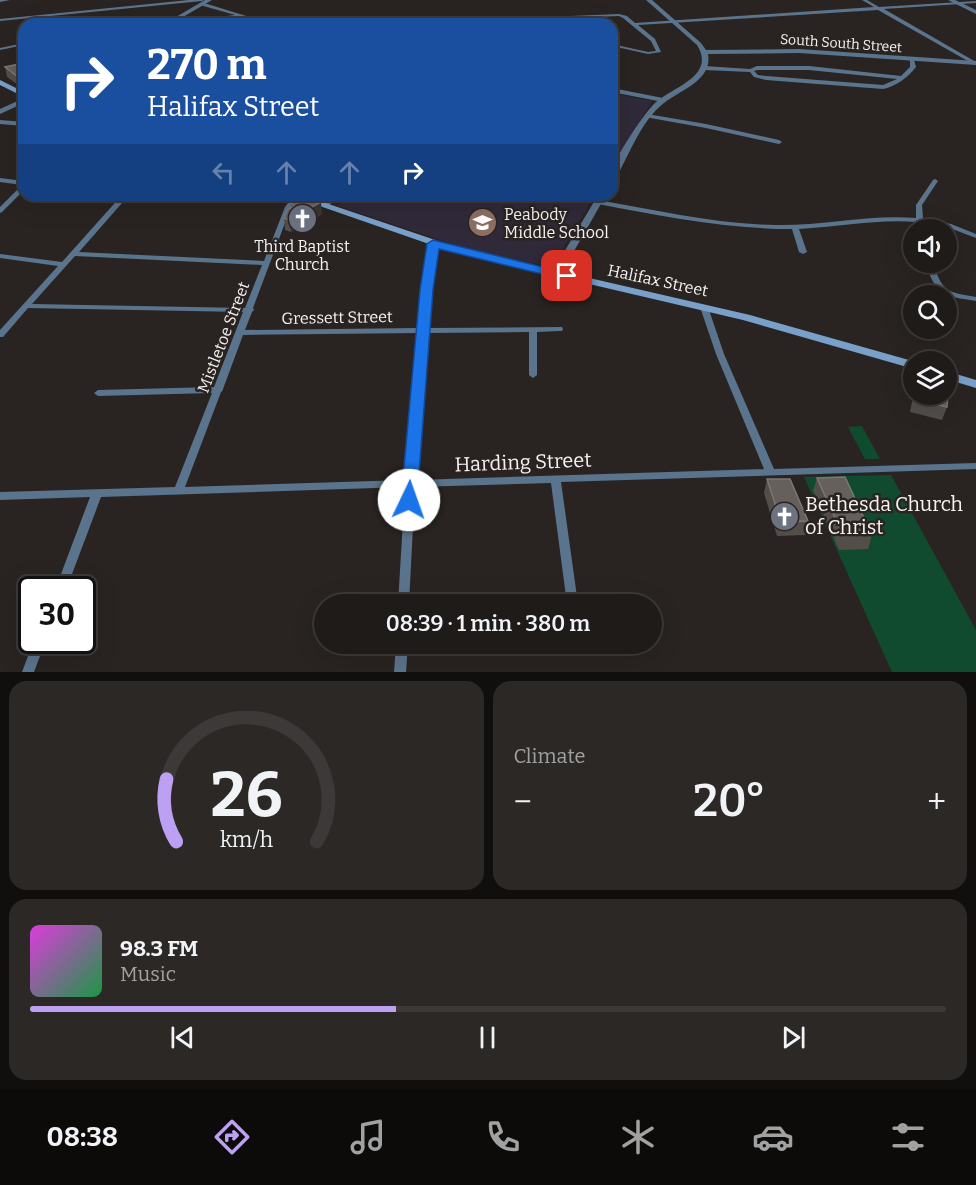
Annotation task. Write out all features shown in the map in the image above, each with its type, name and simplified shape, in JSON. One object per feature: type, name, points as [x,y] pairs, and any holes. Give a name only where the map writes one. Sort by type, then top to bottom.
[{"type":"main road","points":[[0,82],[18,92]]},
{"type":"main road","name":"Halifax Street","points":[[310,201],[433,244],[790,328],[903,362]]},
{"type":"main road","points":[[957,378],[976,384]]},
{"type":"street","points":[[0,1],[9,0]]},
{"type":"street","points":[[19,18],[193,0],[251,18]]},
{"type":"street","points":[[178,18],[209,0]]},
{"type":"street","points":[[618,167],[647,116],[663,100],[691,83],[704,68],[704,52],[699,44],[649,0]]},
{"type":"street","points":[[864,0],[975,63]]},
{"type":"street","points":[[634,24],[954,1],[976,2]]},
{"type":"street","points":[[954,1],[976,12]]},
{"type":"street","points":[[540,18],[616,14],[625,16],[653,40],[659,50],[648,53],[618,46]]},
{"type":"street","points":[[217,18],[241,15]]},
{"type":"street","points":[[0,20],[18,18]]},
{"type":"street","points":[[0,49],[18,45]]},
{"type":"street","name":"South South Street","points":[[704,52],[799,51],[975,63]]},
{"type":"street","points":[[751,71],[756,76],[766,78],[883,87],[891,86],[913,67],[912,60]]},
{"type":"street","points":[[704,68],[751,71],[757,68],[809,68],[900,78]]},
{"type":"street","points":[[618,91],[663,100]]},
{"type":"street","points":[[0,112],[18,103]]},
{"type":"street","points":[[647,116],[778,142]]},
{"type":"street","points":[[0,122],[18,124]]},
{"type":"street","points":[[0,180],[18,183]]},
{"type":"street","points":[[615,201],[733,224],[795,228],[881,217],[919,219],[919,205],[935,180]]},
{"type":"street","points":[[0,212],[18,191]]},
{"type":"street","points":[[0,335],[121,201]]},
{"type":"street","name":"Mistletoe Street","points":[[179,490],[292,201]]},
{"type":"street","points":[[325,206],[330,201]]},
{"type":"street","points":[[556,274],[598,201]]},
{"type":"street","points":[[795,228],[803,252]]},
{"type":"street","points":[[957,229],[976,236]]},
{"type":"street","points":[[404,594],[410,483],[427,282],[433,244]]},
{"type":"street","points":[[72,254],[267,262]]},
{"type":"street","points":[[0,256],[63,264]]},
{"type":"street","points":[[932,273],[935,282],[944,292],[976,299]]},
{"type":"street","points":[[26,306],[250,310]]},
{"type":"street","points":[[704,307],[770,472]]},
{"type":"street","points":[[533,329],[533,375]]},
{"type":"street","name":"Gressett Street","points":[[241,333],[559,329]]},
{"type":"street","points":[[98,393],[219,390]]},
{"type":"street","name":"Harding Street","points":[[0,496],[976,466]]},
{"type":"street","points":[[556,479],[572,594]]},
{"type":"street","points":[[65,576],[97,493]]},
{"type":"street","points":[[28,672],[35,654]]},
{"type":"street","points":[[400,672],[401,654]]},
{"type":"shaded area","name":"Peabody Middle School","points":[[618,94],[652,101],[618,157]]},
{"type":"shaded area","name":"Peabody Middle School","points":[[343,201],[591,201],[552,267],[477,252],[338,206]]},
{"type":"green space","points":[[862,426],[880,459],[865,459],[848,427]]},
{"type":"green space","points":[[891,475],[976,630],[976,672],[892,672],[804,477]]},
{"type":"building","points":[[18,64],[18,77],[5,67]]},
{"type":"building","points":[[294,201],[321,202],[289,220],[284,218],[288,209],[295,206],[291,203]]},
{"type":"building","points":[[845,477],[872,535],[843,536],[817,478]]},
{"type":"building","points":[[767,479],[790,479],[808,521],[781,522]]},
{"type":"place","name":"Third Baptist Church","points":[[302,218]]},
{"type":"place","name":"Peabody Middle School","points":[[483,223]]},
{"type":"place","name":"Bethesda Church of Christ","points":[[784,516]]},
{"type":"route","points":[[409,500],[423,351],[426,290],[433,244],[567,276]]}]
